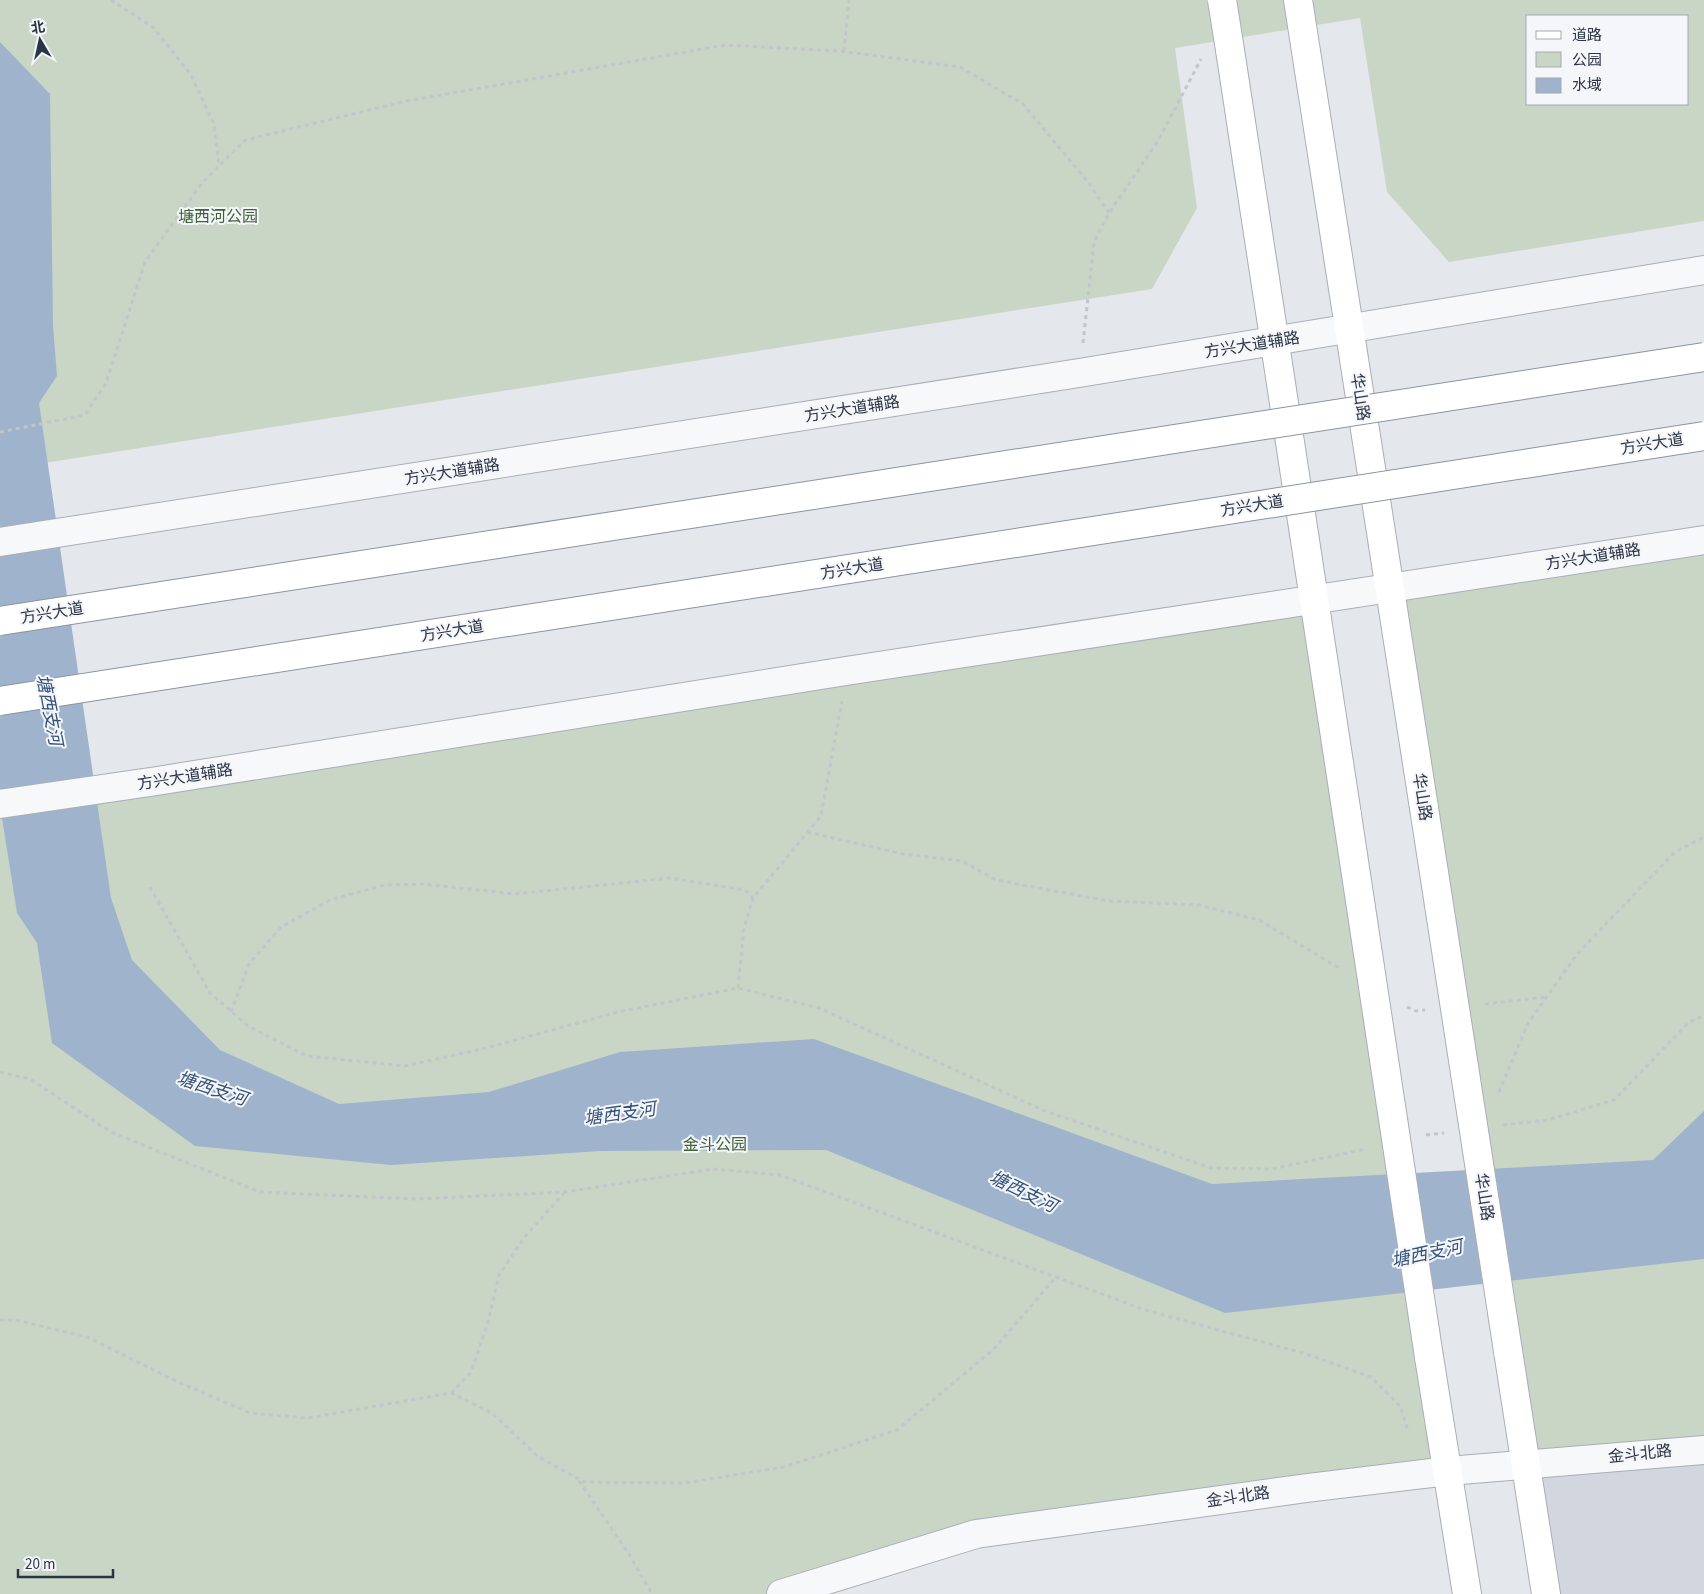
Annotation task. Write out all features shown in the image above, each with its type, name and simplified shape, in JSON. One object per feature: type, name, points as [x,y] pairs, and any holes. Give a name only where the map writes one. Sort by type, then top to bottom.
[{"type":"main road","points":[[1222,0],[1429,1357],[1435,1473],[1467,1594]]},
{"type":"main road","name":"华山路","points":[[1298,0],[1546,1594]]},
{"type":"main road","name":"方兴大道","points":[[0,621],[1704,357]]},
{"type":"main road","name":"方兴大道","points":[[0,701],[1704,436]]},
{"type":"street","name":"方兴大道辅路","points":[[0,542],[1274,342],[1704,270]]},
{"type":"street","name":"方兴大道辅路","points":[[0,804],[157,782],[846,671],[1704,540]]},
{"type":"street","name":"金斗北路","points":[[781,1594],[976,1534],[1308,1488],[1435,1473],[1704,1450]]},
{"type":"path","points":[[111,0],[154,28],[191,75],[214,124],[219,165]]},
{"type":"path","points":[[844,51],[849,0]]},
{"type":"path","points":[[0,432],[85,415],[106,383],[145,262],[202,182],[245,140],[407,101],[725,45],[844,51],[960,67],[1023,104],[1088,182],[1109,213]]},
{"type":"path","points":[[1079,373],[1094,242],[1109,213],[1158,141],[1203,54]]},
{"type":"path","points":[[738,988],[744,928],[754,898],[821,816],[840,718],[846,671]]},
{"type":"path","points":[[807,832],[903,854],[962,861],[996,880],[1109,901],[1199,905],[1259,920],[1328,959],[1343,970]]},
{"type":"path","points":[[1495,1102],[1528,1023],[1578,952],[1675,852],[1704,837]]},
{"type":"path","points":[[231,1012],[249,964],[281,927],[330,900],[384,884],[423,884],[515,894],[670,878],[745,890],[754,898]]},
{"type":"path","points":[[150,887],[210,993],[248,1026],[306,1056],[405,1066],[486,1048],[618,1012],[738,988],[819,1008],[1045,1111],[1211,1168],[1272,1169],[1344,1156],[1370,1148]]},
{"type":"path","points":[[1475,1005],[1546,997]]},
{"type":"path","points":[[1398,1004],[1416,1011],[1426,1010]]},
{"type":"path","points":[[1494,1126],[1548,1120],[1614,1100],[1689,1022],[1704,1016]]},
{"type":"path","points":[[0,1072],[30,1079],[111,1132],[260,1192],[416,1198],[565,1192],[713,1169],[780,1175],[1144,1310],[1303,1353],[1371,1377],[1400,1406],[1435,1473]]},
{"type":"path","points":[[1419,1136],[1451,1132]]},
{"type":"path","points":[[451,1393],[471,1372],[499,1275],[524,1238],[565,1192]]},
{"type":"path","points":[[0,1320],[16,1320],[87,1337],[178,1382],[250,1412],[308,1418],[451,1393],[492,1413],[537,1456],[584,1482],[684,1483],[784,1467],[897,1430],[994,1349],[1056,1277]]},
{"type":"path","points":[[578,1478],[629,1554],[652,1594]]},
{"type":"shaded area","points":[[1704,1450],[1704,1594],[1546,1594],[1527,1466]]},
{"type":"green space","name":"塘西河公园","points":[[0,0],[1704,0],[1704,221],[1449,262],[1387,192],[1360,18],[1175,48],[1197,208],[1152,289],[0,470]]},
{"type":"green space","points":[[1704,540],[1704,1450],[1527,1466],[1389,588]]},
{"type":"green space","name":"金斗公园","points":[[1313,599],[1448,1471],[976,1534],[781,1594],[0,1594],[0,804]]},
{"type":"water","name":"塘西支河","points":[[0,42],[50,94],[53,326],[57,376],[39,403],[111,898],[132,960],[220,1050],[339,1104],[489,1092],[620,1052],[814,1039],[1212,1184],[1653,1160],[1704,1111],[1704,1259],[1225,1313],[826,1150],[600,1151],[391,1165],[195,1146],[52,1043],[37,943],[17,913],[0,805]]}]
